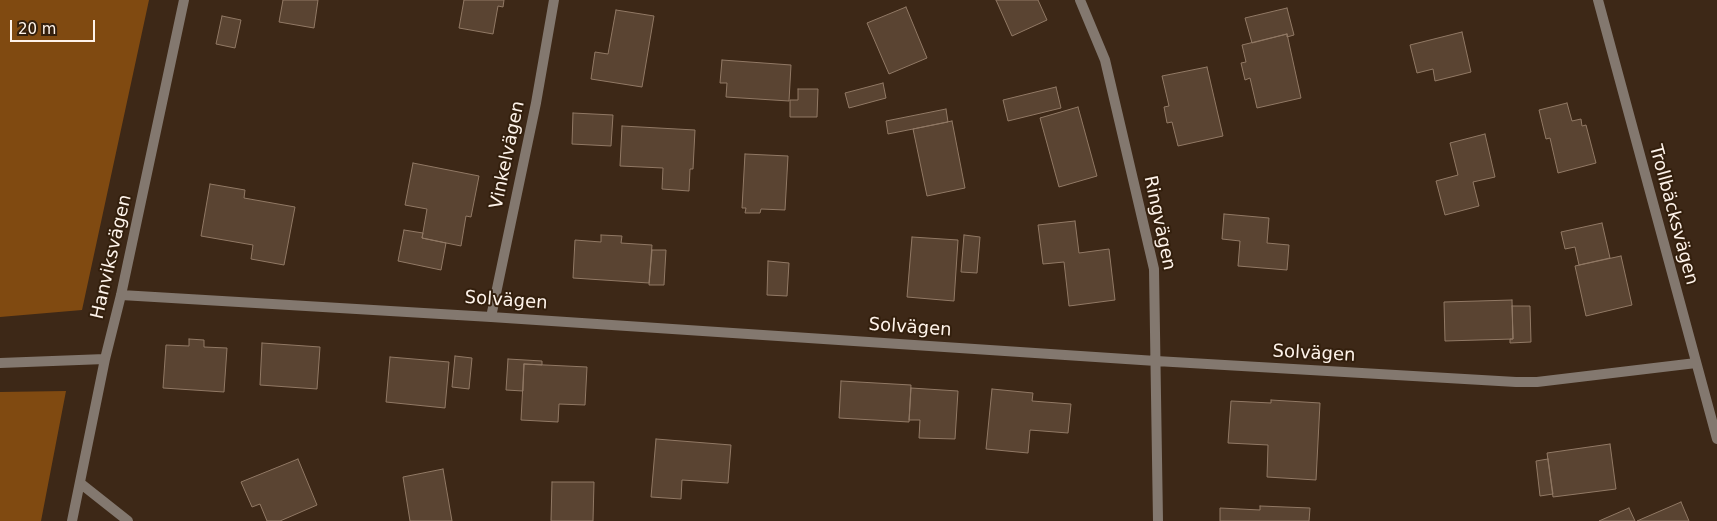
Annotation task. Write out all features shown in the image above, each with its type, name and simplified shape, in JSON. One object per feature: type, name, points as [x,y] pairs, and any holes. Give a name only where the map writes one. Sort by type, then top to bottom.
[{"type":"street","name":"Hanviksvägen","points":[[72,521],[105,359],[121,295],[184,0]]},
{"type":"street","name":"Vinkelvägen","points":[[491,317],[536,103],[554,0]]},
{"type":"street","name":"Ringvägen","points":[[1080,0],[1105,60],[1154,270],[1158,521]]},
{"type":"street","name":"Trollbäcksvägen","points":[[1598,0],[1717,439]]},
{"type":"street","name":"Solvägen","points":[[121,295],[491,317],[1156,361],[1537,382],[1696,363]]},
{"type":"street","points":[[0,363],[105,359]]},
{"type":"street","points":[[80,483],[128,521]]},
{"type":"shaded area","points":[[0,0],[149,0],[82,310],[0,317]]},
{"type":"shaded area","points":[[66,391],[41,521],[0,521],[0,392]]},
{"type":"building","points":[[283,0],[318,0],[314,28],[279,22]]},
{"type":"building","points":[[464,0],[504,0],[503,7],[498,6],[493,34],[459,28]]},
{"type":"building","points":[[996,0],[1038,0],[1047,20],[1012,36]]},
{"type":"building","points":[[906,7],[927,58],[889,74],[867,23]]},
{"type":"building","points":[[1287,8],[1294,35],[1287,37],[1287,34],[1252,43],[1245,18]]},
{"type":"building","points":[[616,10],[654,16],[642,87],[591,79],[595,52],[608,54]]},
{"type":"building","points":[[222,16],[241,20],[235,48],[216,44]]},
{"type":"building","points":[[1462,32],[1471,72],[1435,81],[1433,69],[1417,73],[1410,45]]},
{"type":"building","points":[[1287,34],[1301,98],[1257,108],[1250,78],[1245,80],[1241,63],[1246,62],[1242,45]]},
{"type":"building","points":[[722,60],[791,65],[789,101],[726,97],[727,83],[720,83]]},
{"type":"building","points":[[1207,67],[1223,136],[1178,146],[1172,122],[1167,123],[1164,107],[1169,106],[1162,76]]},
{"type":"building","points":[[883,83],[886,98],[849,108],[845,93]]},
{"type":"building","points":[[1056,87],[1061,108],[1008,121],[1003,100]]},
{"type":"building","points":[[798,89],[818,89],[817,117],[790,117],[790,100],[798,100]]},
{"type":"building","points":[[1567,103],[1572,121],[1581,119],[1582,126],[1586,125],[1596,163],[1558,173],[1550,138],[1546,139],[1539,110]]},
{"type":"building","points":[[1078,107],[1097,176],[1059,187],[1040,118]]},
{"type":"building","points":[[946,109],[948,122],[888,134],[886,121]]},
{"type":"building","points":[[573,113],[613,115],[611,146],[572,144]]},
{"type":"building","points":[[952,121],[965,188],[927,196],[913,129]]},
{"type":"building","points":[[622,126],[695,130],[693,169],[690,169],[689,191],[662,189],[663,168],[620,166]]},
{"type":"building","points":[[1485,134],[1495,177],[1473,182],[1479,206],[1445,215],[1436,181],[1458,175],[1450,143]]},
{"type":"building","points":[[745,154],[788,156],[785,210],[761,209],[760,213],[745,213],[746,208],[742,208]]},
{"type":"building","points":[[413,163],[479,176],[471,217],[466,216],[461,246],[422,238],[427,209],[405,205]]},
{"type":"building","points":[[210,184],[245,190],[244,198],[295,207],[284,265],[251,259],[253,245],[201,236]]},
{"type":"building","points":[[1224,214],[1269,218],[1267,243],[1289,245],[1287,270],[1238,266],[1240,241],[1222,239]]},
{"type":"building","points":[[1075,221],[1079,253],[1109,249],[1115,300],[1069,306],[1064,262],[1043,264],[1038,225]]},
{"type":"building","points":[[1602,223],[1610,258],[1579,265],[1575,247],[1565,249],[1561,232]]},
{"type":"building","points":[[404,230],[423,233],[422,238],[446,243],[441,270],[398,261]]},
{"type":"building","points":[[601,235],[622,236],[621,243],[652,245],[649,283],[573,278],[575,240],[601,242]]},
{"type":"building","points":[[964,235],[980,237],[977,273],[961,272]]},
{"type":"building","points":[[912,237],[958,240],[954,301],[907,297]]},
{"type":"building","points":[[652,250],[666,250],[664,285],[649,285]]},
{"type":"building","points":[[1621,256],[1632,305],[1586,316],[1575,266]]},
{"type":"building","points":[[768,261],[789,263],[787,296],[767,295]]},
{"type":"building","points":[[1512,300],[1513,339],[1445,341],[1444,302]]},
{"type":"building","points":[[1512,306],[1530,306],[1531,342],[1510,343],[1510,339],[1513,339]]},
{"type":"building","points":[[189,339],[204,340],[204,347],[227,348],[224,392],[163,388],[166,345],[189,346]]},
{"type":"building","points":[[262,343],[320,347],[317,389],[260,385]]},
{"type":"building","points":[[455,356],[472,358],[469,389],[452,387]]},
{"type":"building","points":[[390,357],[449,362],[445,408],[386,402]]},
{"type":"building","points":[[508,359],[542,361],[542,365],[524,364],[523,391],[506,390]]},
{"type":"building","points":[[524,364],[587,367],[585,405],[559,404],[558,422],[521,420]]},
{"type":"building","points":[[841,381],[911,385],[909,422],[839,418]]},
{"type":"building","points":[[911,388],[958,391],[955,439],[919,438],[920,420],[909,420]]},
{"type":"building","points":[[992,389],[1033,393],[1032,401],[1071,404],[1068,433],[1030,430],[1028,453],[986,449]]},
{"type":"building","points":[[1271,400],[1320,403],[1316,480],[1267,477],[1268,445],[1228,443],[1231,401],[1271,403]]},
{"type":"building","points":[[656,439],[731,445],[728,483],[682,480],[681,499],[651,497]]},
{"type":"building","points":[[1610,444],[1616,489],[1553,497],[1547,453]]},
{"type":"building","points":[[298,459],[317,505],[280,521],[267,521],[260,504],[252,507],[241,482]]},
{"type":"building","points":[[1548,459],[1553,494],[1540,496],[1536,461]]},
{"type":"building","points":[[443,469],[452,521],[410,521],[403,477]]},
{"type":"building","points":[[552,482],[594,482],[593,521],[551,521]]},
{"type":"building","points":[[1681,502],[1689,521],[1637,521]]},
{"type":"building","points":[[1260,506],[1310,508],[1309,521],[1220,521],[1220,508],[1260,510]]},
{"type":"building","points":[[1629,508],[1635,521],[1599,521]]}]
